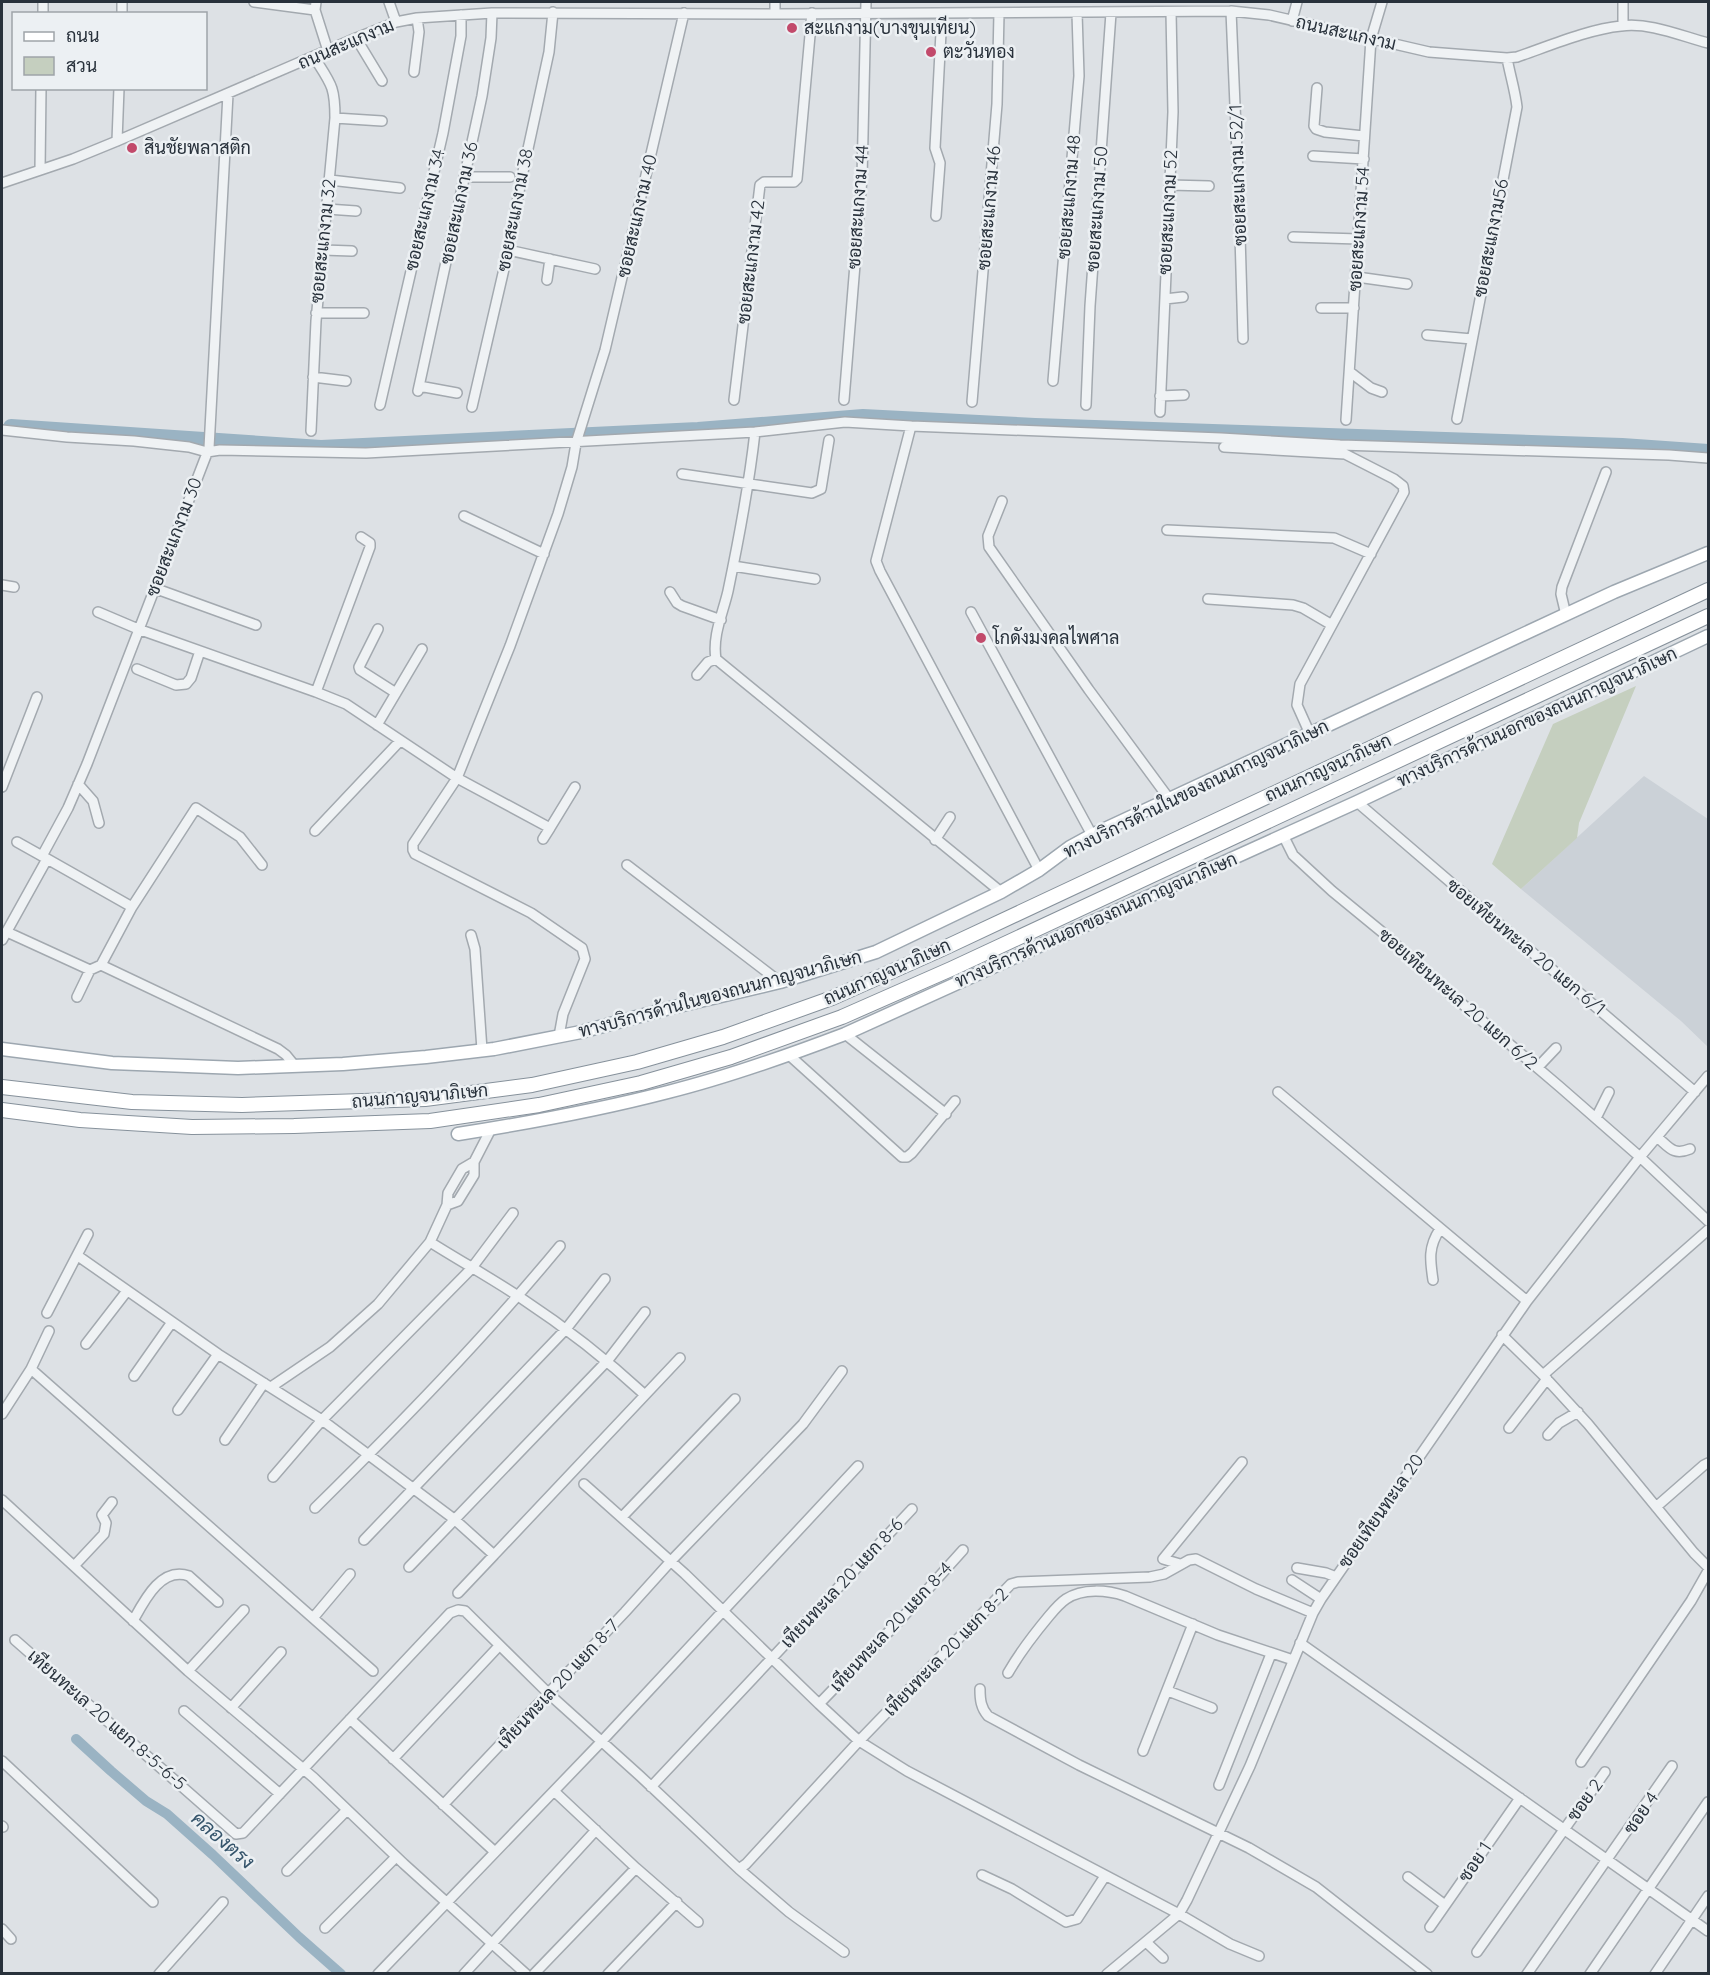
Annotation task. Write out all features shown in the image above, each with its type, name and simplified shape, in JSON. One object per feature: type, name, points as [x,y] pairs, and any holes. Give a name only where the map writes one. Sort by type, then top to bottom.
[{"type":"highway","name":"ถนนกาญจนาภิเษก","points":[[2,1086],[132,1102],[188,1104],[242,1105],[425,1099],[532,1085],[647,1059],[723,1036],[832,998],[953,944],[1708,590]]},
{"type":"highway","name":"ถนนกาญจนาภิเษก","points":[[2,1110],[80,1120],[192,1127],[430,1121],[539,1105],[641,1083],[731,1057],[842,1017],[962,964],[1708,616]]},
{"type":"main road","points":[[1614,592],[1708,543]]},
{"type":"main road","name":"ทางบริการด้านในของถนนกาญจนาภิเษก","points":[[2,1049],[112,1063],[238,1068],[366,1062],[483,1050],[560,1036],[780,982],[876,952],[1002,892],[1092,835],[1614,592],[1708,553]]},
{"type":"main road","points":[[1614,592],[1708,559]]},
{"type":"main road","name":"ทางบริการด้านนอกของถนนกาญจนาภิเษก","points":[[458,1134],[570,1114],[668,1093],[789,1055],[845,1034],[1357,802],[1708,636]]},
{"type":"street","points":[[254,2],[315,6],[328,51]]},
{"type":"street","points":[[389,2],[396,22]]},
{"type":"street","points":[[503,13],[505,2]]},
{"type":"street","points":[[622,13],[623,2]]},
{"type":"street","points":[[700,12],[701,2]]},
{"type":"street","points":[[775,14],[776,2]]},
{"type":"street","name":"ซอยสะแกงาม 44","points":[[844,400],[862,178],[866,2]]},
{"type":"street","points":[[971,13],[972,2]]},
{"type":"street","name":"ซอยสะแกงาม 48","points":[[1053,381],[1078,87],[1080,13],[1084,2]]},
{"type":"street","points":[[1292,21],[1297,2]]},
{"type":"street","name":"ซอยสะแกงาม 54","points":[[1346,420],[1371,39],[1382,2]]},
{"type":"street","points":[[1623,2],[1623,25]]},
{"type":"street","name":"ถนนสะแกงาม","points":[[2,183],[117,141],[396,22],[417,18],[553,12],[1111,13],[1171,12],[1185,7],[1208,7],[1231,12],[1269,15],[1429,52],[1507,58],[1518,57],[1602,29],[1623,25],[1651,28],[1708,43]]},
{"type":"street","name":"ซอยสะแกงาม 38","points":[[472,407],[508,250],[549,52],[553,12]]},
{"type":"street","name":"ซอยสะแกงาม 52","points":[[1160,412],[1173,112],[1171,12]]},
{"type":"street","name":"ซอยสะแกงาม 52/1","points":[[1231,12],[1243,339]]},
{"type":"street","name":"ซอยสะแกงาม 36","points":[[458,393],[418,388],[482,96],[491,38],[492,13]]},
{"type":"street","name":"ซอยสะแกงาม 40","points":[[560,1036],[563,1014],[585,959],[582,948],[531,913],[471,884],[415,854],[412,850],[413,844],[457,777],[510,646],[558,514],[572,467],[576,443],[605,350],[684,13]]},
{"type":"street","name":"ซอยสะแกงาม 42","points":[[734,400],[760,185],[764,182],[794,182],[797,179],[812,13]]},
{"type":"street","points":[[936,216],[940,163],[936,148],[942,13]]},
{"type":"street","name":"ซอยสะแกงาม 46","points":[[972,402],[998,104],[999,13]]},
{"type":"street","name":"ซอยสะแกงาม 50","points":[[1086,405],[1090,306],[1111,13]]},
{"type":"street","name":"ซอยสะแกงาม 34","points":[[380,405],[443,133],[461,36],[461,15]]},
{"type":"street","points":[[414,72],[417,18]]},
{"type":"street","points":[[356,38],[382,81]]},
{"type":"street","name":"ซอยสะแกงาม 32","points":[[311,430],[316,313],[335,118],[335,95],[314,57]]},
{"type":"street","name":"ซอยสะแกงาม56","points":[[1457,419],[1517,107],[1507,58]]},
{"type":"street","points":[[1317,88],[1314,126],[1316,129],[1364,136]]},
{"type":"street","points":[[40,170],[41,90]]},
{"type":"street","points":[[117,141],[119,90]]},
{"type":"street","name":"ซอยสะแกงาม 30","points":[[4,936],[45,858],[78,784],[208,450],[228,94]]},
{"type":"street","points":[[335,118],[382,122]]},
{"type":"street","points":[[1313,156],[1364,159]]},
{"type":"street","points":[[464,177],[510,177]]},
{"type":"street","points":[[330,180],[400,188]]},
{"type":"street","points":[[1169,185],[1209,186]]},
{"type":"street","points":[[327,209],[356,212]]},
{"type":"street","points":[[1293,237],[1359,239]]},
{"type":"street","points":[[323,250],[352,251]]},
{"type":"street","points":[[508,250],[595,269]]},
{"type":"street","points":[[547,280],[550,259]]},
{"type":"street","points":[[1357,277],[1407,284]]},
{"type":"street","points":[[1165,298],[1183,297]]},
{"type":"street","points":[[1320,308],[1354,308]]},
{"type":"street","points":[[316,313],[364,313]]},
{"type":"street","points":[[1427,335],[1472,339]]},
{"type":"street","points":[[1350,372],[1371,388],[1382,392]]},
{"type":"street","points":[[313,376],[346,381]]},
{"type":"street","points":[[1160,396],[1184,395]]},
{"type":"street","points":[[2,430],[134,441],[208,450],[366,453],[755,432],[845,422],[1340,445],[1669,454],[1708,458]]},
{"type":"street","points":[[911,426],[876,561],[1039,870]]},
{"type":"street","points":[[755,432],[749,483],[715,644],[716,659],[935,840],[1002,892]]},
{"type":"street","points":[[682,474],[817,492],[821,489],[829,440]]},
{"type":"street","points":[[1224,447],[1338,453],[1394,478],[1403,486],[1404,492],[1300,684],[1297,705],[1310,734]]},
{"type":"street","points":[[1566,615],[1562,587],[1606,472]]},
{"type":"street","points":[[1002,501],[988,536],[989,548],[1170,800]]},
{"type":"street","points":[[464,516],[544,554]]},
{"type":"street","points":[[1167,530],[1334,538],[1371,554]]},
{"type":"street","points":[[316,692],[370,547],[370,543],[361,537]]},
{"type":"street","points":[[733,566],[815,579]]},
{"type":"street","points":[[2,585],[14,587]]},
{"type":"street","points":[[154,588],[256,625]]},
{"type":"street","points":[[670,592],[677,603],[682,606],[721,620]]},
{"type":"street","points":[[1208,599],[1293,605],[1303,608],[1332,625]]},
{"type":"street","points":[[98,612],[138,629],[346,704],[457,777],[550,828]]},
{"type":"street","points":[[971,612],[1092,835]]},
{"type":"street","points":[[378,629],[359,667],[360,670],[396,693]]},
{"type":"street","points":[[377,725],[422,649]]},
{"type":"street","points":[[137,669],[176,685],[186,684],[191,678],[200,651]]},
{"type":"street","points":[[697,675],[708,662],[716,659]]},
{"type":"street","points":[[2,787],[37,697]]},
{"type":"street","points":[[315,831],[400,741]]},
{"type":"street","points":[[78,784],[93,801],[99,824]]},
{"type":"street","points":[[543,839],[575,787]]},
{"type":"street","name":"ซอยเทียนทะเล 20 แยก 6/1","points":[[1357,802],[1695,1092]]},
{"type":"street","points":[[77,997],[90,970],[100,965],[132,908],[196,808],[240,837],[262,865]]},
{"type":"street","points":[[935,840],[950,817]]},
{"type":"street","name":"ซอยเทียนทะเล 20 แยก 6/2","points":[[1283,835],[1293,855],[1332,891],[1538,1067],[1708,1221]]},
{"type":"street","points":[[17,843],[132,908]]},
{"type":"street","points":[[627,865],[780,982]]},
{"type":"street","points":[[471,935],[475,949],[483,1050]]},
{"type":"street","points":[[4,936],[90,970]]},
{"type":"street","points":[[100,965],[278,1048],[295,1066]]},
{"type":"street","points":[[845,1034],[946,1114]]},
{"type":"street","points":[[1538,1067],[1556,1048]]},
{"type":"street","points":[[789,1055],[902,1157],[908,1157],[912,1153],[955,1101]]},
{"type":"street","name":"ซอยเทียนทะเล 20","points":[[1107,1974],[1179,1914],[1219,1833],[1321,1599],[1527,1301],[1640,1157],[1708,1076]]},
{"type":"street","points":[[1278,1092],[1527,1301]]},
{"type":"street","points":[[1596,1118],[1609,1092]]},
{"type":"street","points":[[225,1440],[267,1385],[342,1337],[378,1304],[430,1242],[447,1205],[448,1193],[455,1180],[462,1169],[474,1162],[491,1129]]},
{"type":"street","points":[[1657,1137],[1679,1153],[1689,1149]]},
{"type":"street","points":[[273,1477],[322,1420],[471,1269],[513,1213]]},
{"type":"street","points":[[1433,1280],[1430,1250],[1433,1239],[1440,1229]]},
{"type":"street","points":[[1509,1428],[1545,1377],[1708,1230]]},
{"type":"street","points":[[46,1313],[78,1257],[88,1234]]},
{"type":"street","points":[[430,1242],[471,1269],[519,1296],[566,1329],[608,1360],[645,1395]]},
{"type":"street","points":[[315,1508],[369,1455],[519,1296],[560,1246]]},
{"type":"street","points":[[78,1257],[218,1354],[322,1420],[454,1519],[494,1555]]},
{"type":"street","points":[[364,1540],[566,1329],[605,1279]]},
{"type":"street","points":[[86,1344],[128,1291]]},
{"type":"street","points":[[409,1567],[608,1360],[645,1312]]},
{"type":"street","points":[[134,1376],[172,1322]]},
{"type":"street","points":[[2,1414],[31,1369],[49,1331]]},
{"type":"street","points":[[1502,1335],[1578,1412],[1708,1569],[1655,1654],[1581,1762]]},
{"type":"street","points":[[178,1410],[218,1354]]},
{"type":"street","points":[[458,1593],[680,1358]]},
{"type":"street","points":[[31,1369],[373,1671]]},
{"type":"street","name":"เทียนทะเล 20 แยก 8-7","points":[[442,1805],[803,1424],[842,1371]]},
{"type":"street","points":[[622,1517],[735,1399]]},
{"type":"street","points":[[1548,1434],[1559,1423],[1578,1412]]},
{"type":"street","points":[[1180,1564],[1164,1559],[1242,1462]]},
{"type":"street","points":[[1656,1508],[1708,1463]]},
{"type":"street","points":[[378,1974],[602,1741],[858,1466]]},
{"type":"street","points":[[584,1484],[671,1561],[859,1741],[907,1771],[1179,1914],[1230,1944],[1259,1956]]},
{"type":"street","points":[[2,1500],[188,1671],[303,1769],[396,1857],[526,1974]]},
{"type":"street","points":[[74,1566],[104,1534],[106,1523],[102,1515],[112,1502]]},
{"type":"street","name":"เทียนทะเล 20 แยก 8-6","points":[[651,1786],[912,1509]]},
{"type":"street","name":"เทียนทะเล 20 แยก 8-4","points":[[819,1704],[901,1619],[963,1550]]},
{"type":"street","name":"เทียนทะเล 20 แยก 8-2","points":[[739,1869],[796,1812],[859,1741],[1011,1584],[1150,1577],[1164,1574],[1180,1564],[1196,1559],[1256,1589],[1313,1613]]},
{"type":"street","points":[[1297,1568],[1336,1577]]},
{"type":"street","points":[[133,1621],[159,1582],[171,1576],[184,1574],[189,1576],[218,1602]]},
{"type":"street","points":[[313,1618],[350,1574]]},
{"type":"street","points":[[1292,1580],[1321,1599]]},
{"type":"street","points":[[1008,1673],[1024,1645],[1064,1599],[1076,1594],[1096,1591],[1113,1592],[1271,1654],[1293,1660]]},
{"type":"street","points":[[188,1671],[244,1610]]},
{"type":"street","name":"เทียนทะเล 20 แยก 8-5-6-5","points":[[15,1640],[236,1834],[243,1833],[450,1613],[458,1610],[465,1611],[499,1646]]},
{"type":"street","points":[[1143,1752],[1193,1624]]},
{"type":"street","points":[[1300,1643],[1708,1931]]},
{"type":"street","points":[[393,1760],[499,1646],[730,1862],[789,1912],[844,1953]]},
{"type":"street","points":[[231,1708],[281,1652]]},
{"type":"street","points":[[1220,1785],[1271,1654]]},
{"type":"street","points":[[980,1689],[983,1710],[988,1716],[1079,1765],[1219,1833],[1316,1887],[1427,1974]]},
{"type":"street","points":[[1168,1691],[1212,1708]]},
{"type":"street","points":[[184,1711],[280,1794]]},
{"type":"street","points":[[350,1719],[495,1852]]},
{"type":"street","points":[[2,1761],[153,1902]]},
{"type":"street","name":"ซอย 4","points":[[1527,1974],[1672,1766]]},
{"type":"street","name":"ซอย 2","points":[[1477,1952],[1605,1772]]},
{"type":"street","points":[[554,1791],[698,1922]]},
{"type":"street","name":"ซอย 1","points":[[1430,1927],[1520,1798]]},
{"type":"street","points":[[1590,1974],[1708,1802]]},
{"type":"street","points":[[287,1871],[347,1810]]},
{"type":"street","points":[[464,1974],[596,1830]]},
{"type":"street","points":[[325,1928],[396,1857]]},
{"type":"street","points":[[534,1974],[636,1868]]},
{"type":"street","points":[[982,1875],[1012,1889],[1066,1922],[1077,1919],[1105,1876]]},
{"type":"street","points":[[1408,1877],[1445,1905]]},
{"type":"street","points":[[1654,1974],[1708,1896]]},
{"type":"street","points":[[159,1974],[223,1902]]},
{"type":"street","points":[[608,1974],[677,1902]]},
{"type":"street","points":[[2,1929],[11,1939]]},
{"type":"street","points":[[1146,1942],[1162,1958]]},
{"type":"shaded area","points":[[1644,776],[1708,819],[1708,1047],[1681,1021],[1521,889]]},
{"type":"green space","points":[[1636,686],[1579,823],[1577,838],[1521,889],[1492,864],[1553,724]]},
{"type":"waterway","points":[[11,427],[321,448],[698,430],[863,417],[1035,426],[1622,446],[1708,452]]},
{"type":"waterway","name":"คลองตรง","points":[[76,1739],[146,1801],[167,1814],[341,1974]]},
{"type":"place","name":"สะแกงาม(บางขุนเทียน)","points":[[792,28]]},
{"type":"place","name":"ตะวันทอง","points":[[931,52]]},
{"type":"place","name":"สินชัยพลาสติก","points":[[132,148]]},
{"type":"place","name":"โกดังมงคลไพศาล","points":[[981,638]]}]
